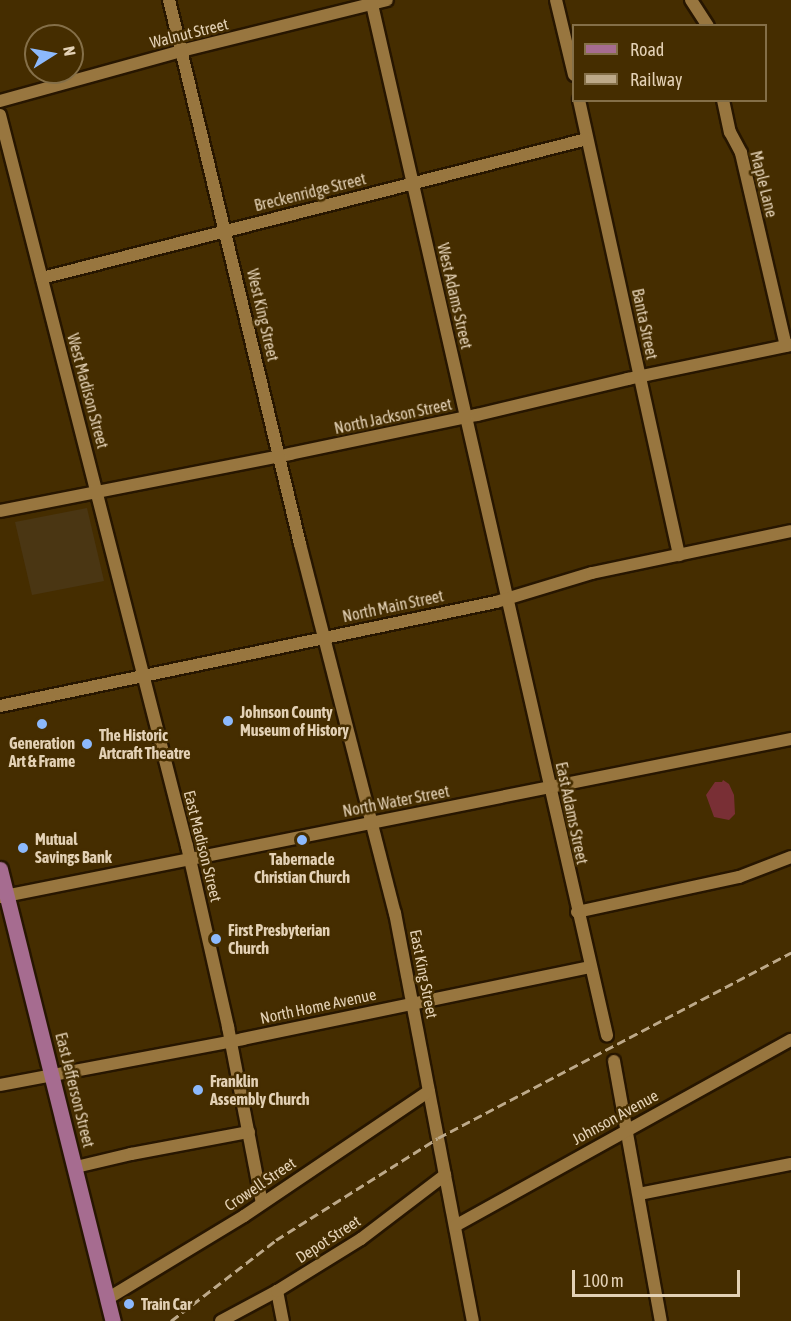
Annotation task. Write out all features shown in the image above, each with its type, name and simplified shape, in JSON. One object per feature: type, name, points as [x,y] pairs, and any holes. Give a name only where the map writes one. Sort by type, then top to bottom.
[{"type":"main road","name":"East Jefferson Street","points":[[0,869],[4,897],[53,1076],[113,1321]]},
{"type":"street","name":"West King Street","points":[[169,0],[325,638]]},
{"type":"street","name":"Walnut Street","points":[[0,101],[181,51],[387,0]]},
{"type":"street","points":[[556,0],[572,71]]},
{"type":"street","points":[[691,0],[707,24]]},
{"type":"street","name":"West Adams Street","points":[[372,2],[507,598]]},
{"type":"street","name":"Banta Street","points":[[579,102],[679,555]]},
{"type":"street","name":"Maple Lane","points":[[723,102],[730,132],[741,153],[788,346]]},
{"type":"street","name":"West Madison Street","points":[[0,115],[143,675]]},
{"type":"street","name":"Breckenridge Street","points":[[42,278],[587,139]]},
{"type":"street","name":"North Jackson Street","points":[[0,511],[279,456],[465,417],[639,376],[788,346]]},
{"type":"street","name":"North Main Street","points":[[0,706],[507,598],[592,573],[791,531]]},
{"type":"street","name":"East Adams Street","points":[[507,598],[577,912],[607,1035]]},
{"type":"street","name":"East King Street","points":[[325,638],[395,913],[473,1321]]},
{"type":"street","name":"East Madison Street","points":[[143,675],[190,860],[231,1041],[262,1203]]},
{"type":"street","name":"North Water Street","points":[[4,897],[791,739]]},
{"type":"street","points":[[577,912],[739,877],[791,856]]},
{"type":"street","name":"North Home Avenue","points":[[0,1085],[231,1041],[590,967]]},
{"type":"street","name":"Johnson Avenue","points":[[455,1226],[791,1040]]},
{"type":"street","points":[[614,1061],[662,1321]]},
{"type":"street","name":"Crowell Street","points":[[108,1299],[262,1203],[429,1091]]},
{"type":"street","points":[[76,1167],[131,1154],[249,1132]]},
{"type":"street","points":[[639,1194],[791,1164]]},
{"type":"street","name":"Depot Street","points":[[221,1321],[277,1291],[361,1239],[445,1175]]},
{"type":"street","points":[[277,1291],[283,1321]]},
{"type":"shaded area","points":[[87,508],[104,581],[32,595],[15,522]]},
{"type":"shaded area","points":[[723,780],[729,784],[734,795],[735,814],[729,820],[714,817],[706,795],[715,782]]},
{"type":"railway","points":[[171,1321],[276,1240],[438,1138],[791,953]]},
{"type":"place","name":"Johnson County Museum of History","points":[[228,721]]},
{"type":"place","name":"Generation Art & Frame","points":[[42,724]]},
{"type":"place","name":"The Historic Artcraft Theatre","points":[[87,744]]},
{"type":"place","name":"Tabernacle Christian Church","points":[[302,840]]},
{"type":"place","name":"Mutual Savings Bank","points":[[23,848]]},
{"type":"place","name":"First Presbyterian Church","points":[[216,939]]},
{"type":"place","name":"Franklin Assembly Church","points":[[198,1090]]},
{"type":"place","name":"Train Car","points":[[129,1304]]}]
